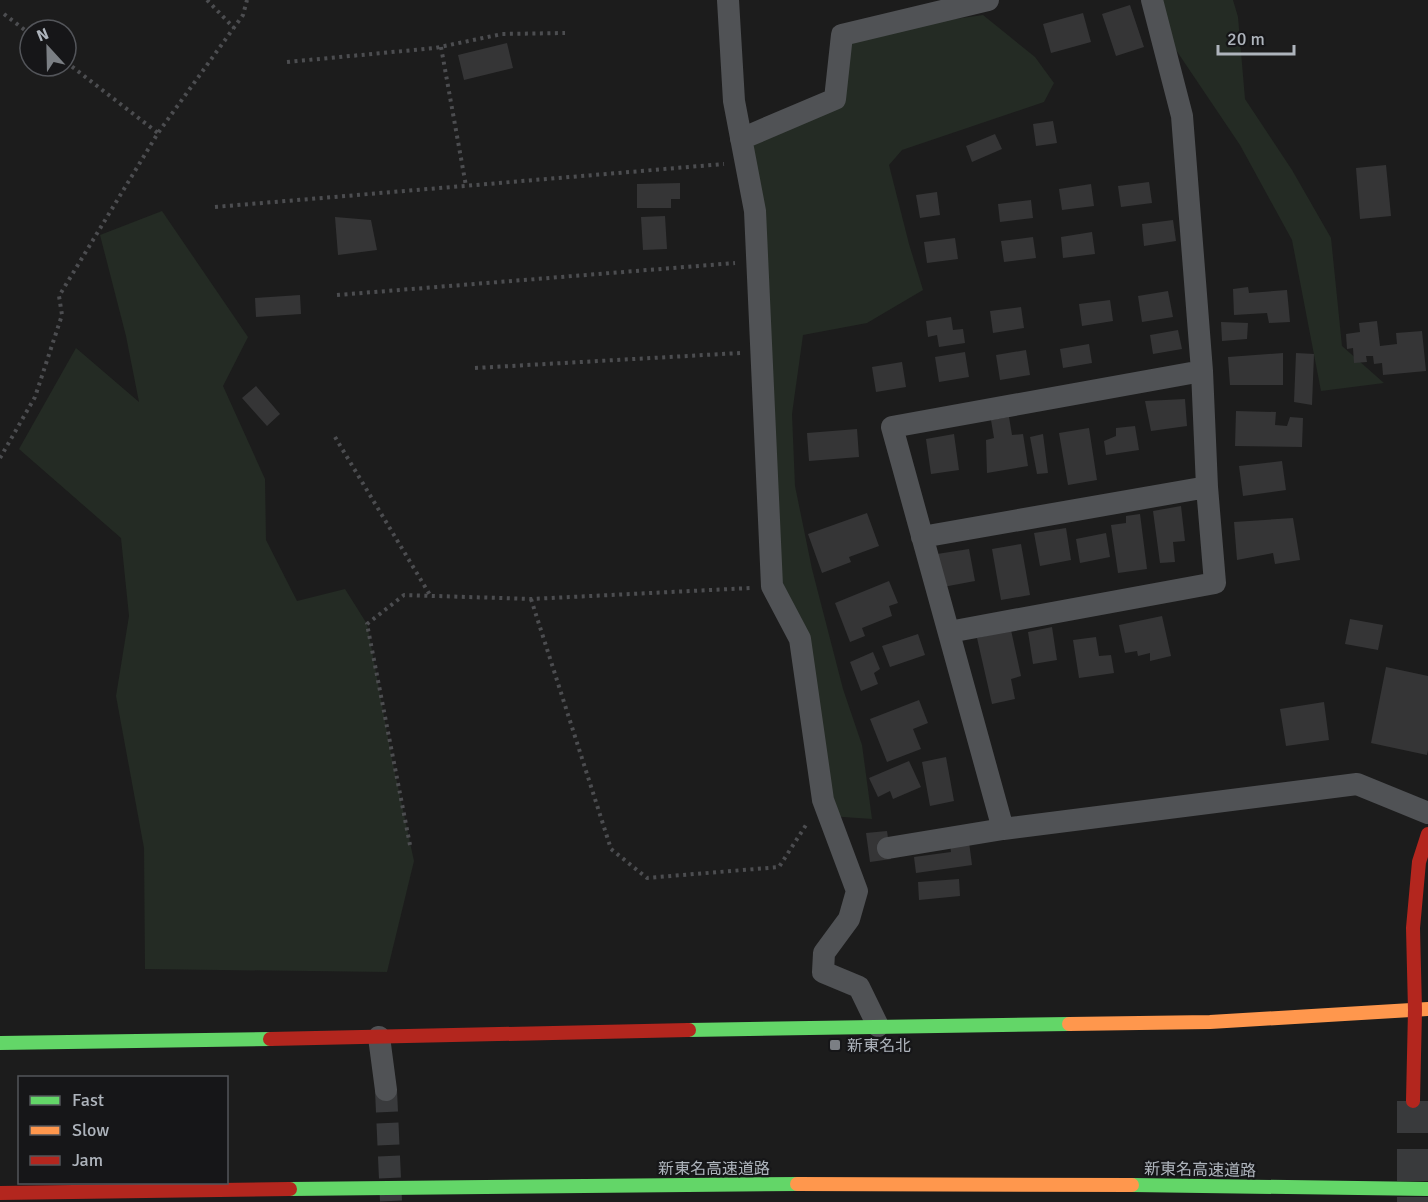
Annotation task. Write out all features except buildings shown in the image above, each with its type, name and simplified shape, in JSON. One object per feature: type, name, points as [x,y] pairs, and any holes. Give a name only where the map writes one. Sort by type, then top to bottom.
[{"type":"main road","points":[[1413,1101],[1422,1010],[1413,928],[1419,862],[1428,834]]},
{"type":"main road","points":[[1,1036],[379,1037],[878,1026],[1210,1022],[1422,1010]]},
{"type":"main road","name":"新東名高速道路","points":[[0,1193],[794,1184],[1428,1189]]},
{"type":"street","points":[[728,0],[734,101],[755,211],[772,586],[800,639],[822,800],[856,891],[849,919],[824,954],[823,972],[859,987],[878,1026]]},
{"type":"street","points":[[741,139],[835,99],[842,35],[988,0]]},
{"type":"street","points":[[949,632],[1215,583],[1207,487],[1202,371],[1182,116],[1152,0]]},
{"type":"street","points":[[1003,829],[892,427],[1202,371]]},
{"type":"street","points":[[922,537],[1207,487]]},
{"type":"street","points":[[888,848],[1003,829],[1357,784],[1428,813]]},
{"type":"street","points":[[379,1037],[386,1090]]},
{"type":"path","points":[[207,0],[234,28]]},
{"type":"path","points":[[0,458],[35,397],[63,315],[58,296],[158,133],[243,15],[247,0]]},
{"type":"path","points":[[4,14],[18,25]]},
{"type":"path","points":[[287,62],[441,47],[502,34],[565,33]]},
{"type":"path","points":[[441,47],[466,186]]},
{"type":"path","points":[[78,71],[158,133]]},
{"type":"path","points":[[215,207],[746,162]]},
{"type":"path","points":[[336,295],[757,262]]},
{"type":"path","points":[[475,368],[761,352]]},
{"type":"path","points":[[335,437],[431,596]]},
{"type":"path","points":[[410,845],[367,624],[404,595],[531,599],[772,586]]},
{"type":"path","points":[[531,599],[611,849],[647,878],[779,867],[822,800]]},
{"type":"shaded area","points":[[1160,0],[1233,0],[1238,17],[1245,99],[1292,170],[1331,238],[1342,346],[1384,383],[1321,391],[1292,240],[1240,145],[1174,47]]},
{"type":"shaded area","points":[[983,15],[1035,57],[1054,83],[1044,102],[902,150],[889,165],[923,290],[867,323],[803,335],[792,414],[795,486],[812,569],[843,689],[862,745],[872,819],[829,816],[782,586],[742,146],[839,94],[842,35]]},
{"type":"shaded area","points":[[162,211],[248,337],[223,386],[265,479],[266,540],[297,601],[345,589],[367,624],[414,861],[387,972],[145,969],[144,848],[116,696],[129,616],[121,538],[19,449],[76,348],[139,402],[126,336],[100,235]]},
{"type":"tunnel","points":[[386,1090],[391,1201]]},
{"type":"tunnel","points":[[1413,1101],[1413,1202]]},
{"type":"traffic: fast","points":[[689,1030],[1069,1024]]},
{"type":"traffic: fast","points":[[0,1043],[270,1039]]},
{"type":"traffic: fast","points":[[290,1189],[797,1184]]},
{"type":"traffic: fast","points":[[1132,1185],[1428,1189]]},
{"type":"traffic: slow","points":[[1069,1024],[1210,1022],[1428,1009]]},
{"type":"traffic: slow","points":[[797,1184],[1132,1185]]},
{"type":"traffic: jam","points":[[1413,1101],[1415,1010],[1413,928],[1419,862],[1428,834]]},
{"type":"traffic: jam","points":[[270,1039],[689,1030]]},
{"type":"traffic: jam","points":[[0,1193],[290,1189]]},
{"type":"place","name":"新東名北","points":[[835,1045]]}]
